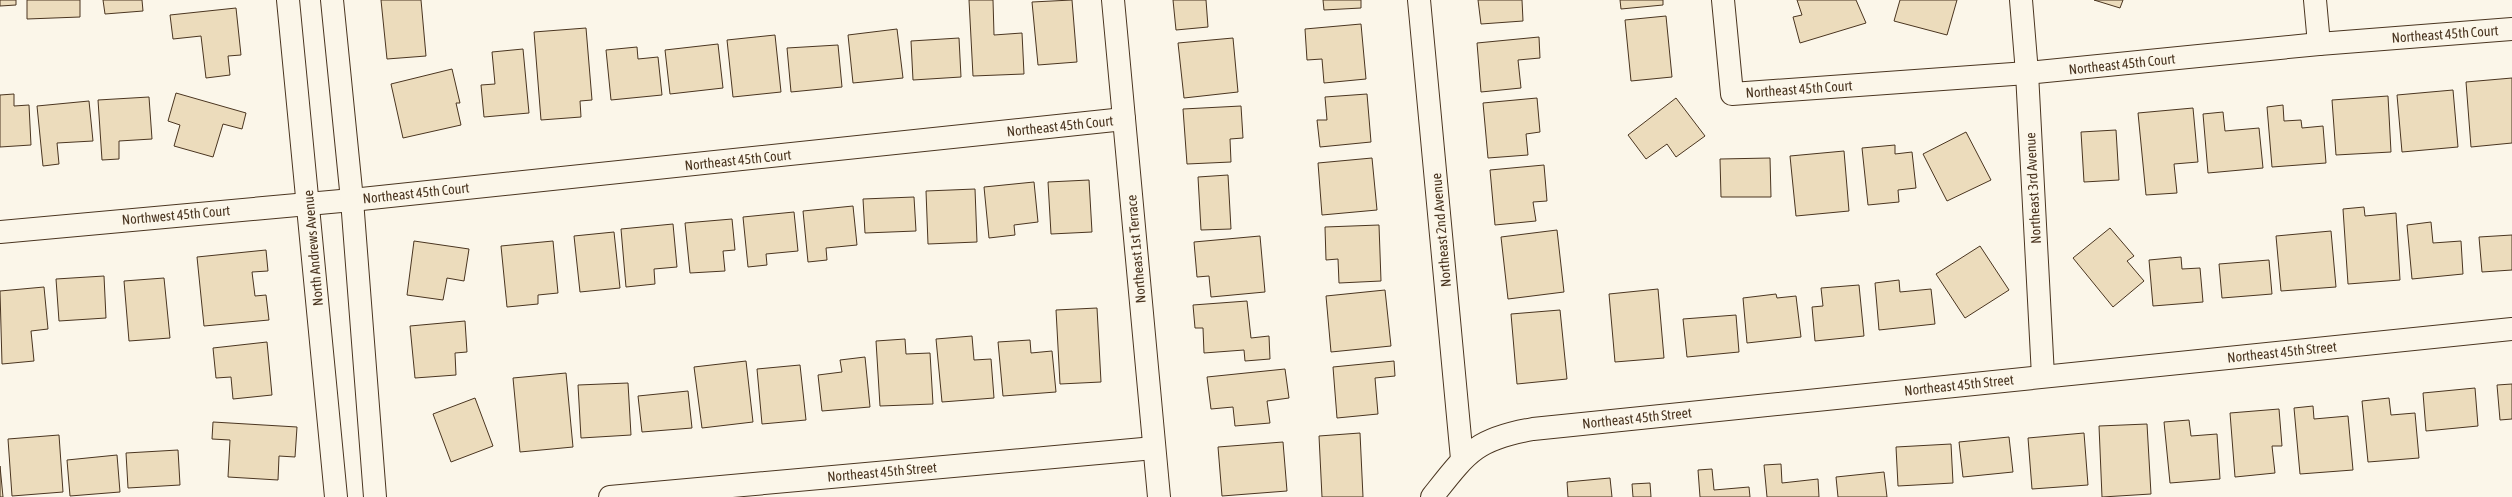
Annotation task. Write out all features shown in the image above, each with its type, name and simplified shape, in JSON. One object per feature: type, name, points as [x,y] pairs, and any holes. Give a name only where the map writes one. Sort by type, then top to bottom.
[{"type":"street","name":"North Andrews Avenue","points":[[288,0],[309,203],[336,497]]},
{"type":"street","points":[[332,0],[352,200],[375,497]]},
{"type":"street","name":"Northeast 1st Terrace","points":[[1113,0],[1159,497]]},
{"type":"street","name":"Northeast 2nd Avenue","points":[[1419,0],[1462,459]]},
{"type":"street","name":"Northeast 45th Court","points":[[1723,0],[1732,94],[2027,73],[2319,44],[2512,29]]},
{"type":"street","name":"Northeast 3rd Avenue","points":[[2021,0],[2027,73],[2043,376]]},
{"type":"street","points":[[2315,0],[2319,44]]},
{"type":"street","name":"Northeast 45th Court","points":[[352,200],[1124,119]]},
{"type":"street","name":"Northwest 45th Court","points":[[0,232],[352,200]]},
{"type":"street","name":"Northeast 45th Street","points":[[1432,497],[1462,459],[1493,438],[1533,429],[2512,329]]},
{"type":"street","name":"Northeast 45th Street","points":[[610,497],[1154,448]]},
{"type":"building","points":[[0,0],[16,0],[16,5],[0,6]]},
{"type":"building","points":[[27,0],[80,0],[80,17],[27,19]]},
{"type":"building","points":[[103,0],[142,0],[143,11],[105,14]]},
{"type":"building","points":[[381,0],[421,0],[426,56],[387,59]]},
{"type":"building","points":[[969,0],[993,0],[994,35],[1022,33],[1024,74],[973,76]]},
{"type":"building","points":[[1072,0],[1077,62],[1038,65],[1032,2]]},
{"type":"building","points":[[1173,0],[1206,0],[1208,27],[1176,30]]},
{"type":"building","points":[[1323,0],[1361,0],[1361,8],[1324,10]]},
{"type":"building","points":[[1478,0],[1522,0],[1523,21],[1481,24]]},
{"type":"building","points":[[1620,0],[1663,0],[1663,5],[1621,9]]},
{"type":"building","points":[[1797,0],[1856,0],[1866,23],[1800,43],[1793,17],[1802,15]]},
{"type":"building","points":[[1900,0],[1957,0],[1947,35],[1894,21]]},
{"type":"building","points":[[2094,0],[2123,0],[2120,8]]},
{"type":"building","points":[[236,8],[241,55],[228,56],[230,75],[206,78],[201,36],[173,39],[170,15]]},
{"type":"building","points":[[1666,16],[1672,77],[1631,81],[1625,20]]},
{"type":"building","points":[[1361,24],[1366,79],[1324,83],[1322,59],[1307,60],[1305,29]]},
{"type":"building","points":[[586,28],[592,100],[580,101],[581,117],[541,120],[534,32]]},
{"type":"building","points":[[897,29],[903,78],[853,83],[848,35]]},
{"type":"building","points":[[775,35],[781,92],[733,97],[727,40]]},
{"type":"building","points":[[1539,37],[1540,58],[1518,60],[1521,88],[1481,92],[1477,43]]},
{"type":"building","points":[[959,38],[961,77],[913,80],[911,41]]},
{"type":"building","points":[[1233,38],[1238,92],[1184,98],[1178,43]]},
{"type":"building","points":[[718,44],[723,88],[670,94],[665,50]]},
{"type":"building","points":[[838,45],[842,87],[791,92],[787,48]]},
{"type":"building","points":[[637,47],[638,59],[658,57],[662,95],[611,100],[606,50]]},
{"type":"building","points":[[523,49],[529,113],[484,117],[481,85],[495,84],[492,52]]},
{"type":"building","points":[[452,69],[460,103],[456,103],[461,125],[403,138],[391,84]]},
{"type":"building","points":[[2512,78],[2512,143],[2471,147],[2466,82]]},
{"type":"building","points":[[2453,90],[2458,147],[2402,152],[2397,95]]},
{"type":"building","points":[[176,93],[246,113],[242,129],[223,124],[213,157],[174,146],[180,125],[168,121]]},
{"type":"building","points":[[14,94],[14,106],[29,105],[31,145],[0,147],[0,95]]},
{"type":"building","points":[[1367,94],[1371,142],[1320,147],[1317,120],[1327,120],[1325,97]]},
{"type":"building","points":[[2388,96],[2391,152],[2336,155],[2332,100]]},
{"type":"building","points":[[149,97],[152,139],[119,141],[119,159],[102,160],[98,100]]},
{"type":"building","points":[[1537,98],[1540,132],[1526,134],[1528,155],[1488,158],[1483,103]]},
{"type":"building","points":[[1676,98],[1705,136],[1676,157],[1667,144],[1646,159],[1628,135]]},
{"type":"building","points":[[89,101],[93,141],[57,143],[59,164],[43,166],[37,106]]},
{"type":"building","points":[[2283,105],[2284,121],[2301,120],[2302,128],[2323,126],[2326,163],[2272,167],[2267,107]]},
{"type":"building","points":[[1241,106],[1243,138],[1230,139],[1231,162],[1187,164],[1183,109]]},
{"type":"building","points":[[2193,108],[2198,162],[2174,164],[2177,193],[2146,195],[2138,113]]},
{"type":"building","points":[[2223,112],[2225,131],[2259,128],[2263,168],[2208,173],[2203,114]]},
{"type":"building","points":[[2116,130],[2119,180],[2084,182],[2081,132]]},
{"type":"building","points":[[1966,132],[1991,180],[1947,201],[1923,154]]},
{"type":"building","points":[[1895,145],[1895,154],[1912,152],[1916,188],[1898,190],[1899,202],[1868,205],[1862,148]]},
{"type":"building","points":[[1844,151],[1849,211],[1796,216],[1790,156]]},
{"type":"building","points":[[1372,158],[1377,210],[1322,215],[1318,163]]},
{"type":"building","points":[[1770,158],[1771,197],[1721,197],[1720,159]]},
{"type":"building","points":[[1544,165],[1547,201],[1533,202],[1536,221],[1495,225],[1490,170]]},
{"type":"building","points":[[1228,175],[1231,229],[1201,230],[1198,177]]},
{"type":"building","points":[[1089,180],[1092,232],[1051,234],[1048,182]]},
{"type":"building","points":[[1034,182],[1038,222],[1014,225],[1015,235],[989,238],[984,187]]},
{"type":"building","points":[[975,189],[977,242],[928,244],[926,191]]},
{"type":"building","points":[[914,197],[916,231],[865,233],[863,199]]},
{"type":"building","points":[[853,206],[857,245],[826,248],[827,260],[808,262],[803,211]]},
{"type":"building","points":[[2364,207],[2365,216],[2396,213],[2400,280],[2348,284],[2343,209]]},
{"type":"building","points":[[794,212],[798,251],[766,254],[767,265],[748,267],[743,217]]},
{"type":"building","points":[[732,219],[735,250],[723,251],[725,271],[690,273],[685,223]]},
{"type":"building","points":[[2431,222],[2433,243],[2461,241],[2463,274],[2412,279],[2407,225]]},
{"type":"building","points":[[673,224],[677,267],[654,269],[655,284],[626,287],[621,229]]},
{"type":"building","points":[[1379,225],[1381,281],[1339,283],[1338,259],[1326,260],[1325,227]]},
{"type":"building","points":[[2110,228],[2134,256],[2127,261],[2144,281],[2113,307],[2073,258]]},
{"type":"building","points":[[1557,230],[1564,292],[1508,299],[1501,237]]},
{"type":"building","points":[[2331,231],[2336,287],[2281,291],[2276,236]]},
{"type":"building","points":[[614,232],[620,288],[580,292],[574,236]]},
{"type":"building","points":[[2512,235],[2512,270],[2482,272],[2479,237]]},
{"type":"building","points":[[1260,236],[1265,292],[1211,297],[1209,276],[1197,277],[1194,242]]},
{"type":"building","points":[[414,241],[469,249],[464,281],[447,278],[443,300],[407,295]]},
{"type":"building","points":[[553,241],[558,293],[538,295],[538,304],[507,307],[501,246]]},
{"type":"building","points":[[1980,246],[2009,290],[1965,318],[1936,274]]},
{"type":"building","points":[[266,250],[268,271],[252,272],[255,296],[266,295],[269,320],[204,326],[197,257]]},
{"type":"building","points":[[2181,257],[2182,269],[2200,268],[2203,302],[2153,306],[2149,260]]},
{"type":"building","points":[[2269,260],[2272,294],[2222,298],[2219,264]]},
{"type":"building","points":[[104,276],[106,318],[59,321],[56,279]]},
{"type":"building","points":[[164,278],[170,338],[129,341],[124,281]]},
{"type":"building","points":[[1899,280],[1900,292],[1931,289],[1935,324],[1879,330],[1875,283]]},
{"type":"building","points":[[1859,285],[1864,336],[1815,341],[1812,307],[1823,306],[1821,288]]},
{"type":"building","points":[[44,287],[48,329],[31,331],[34,361],[2,364],[0,291]]},
{"type":"building","points":[[1658,289],[1664,358],[1615,362],[1609,294]]},
{"type":"building","points":[[1385,290],[1391,346],[1331,352],[1326,296]]},
{"type":"building","points":[[1776,294],[1777,298],[1796,296],[1801,337],[1747,343],[1743,298]]},
{"type":"building","points":[[1247,301],[1251,338],[1269,336],[1270,359],[1245,361],[1244,350],[1204,353],[1203,328],[1195,328],[1193,305]]},
{"type":"building","points":[[1097,308],[1101,382],[1060,384],[1056,310]]},
{"type":"building","points":[[1560,310],[1567,379],[1517,384],[1511,314]]},
{"type":"building","points":[[1736,315],[1739,352],[1687,357],[1683,319]]},
{"type":"building","points":[[465,321],[467,352],[455,353],[456,375],[415,378],[410,326]]},
{"type":"building","points":[[972,336],[974,360],[991,359],[994,398],[942,402],[936,339]]},
{"type":"building","points":[[905,339],[906,354],[930,353],[933,404],[880,406],[876,341]]},
{"type":"building","points":[[1030,340],[1031,353],[1052,351],[1056,392],[1003,396],[998,342]]},
{"type":"building","points":[[267,342],[272,395],[233,399],[231,377],[216,378],[213,348]]},
{"type":"building","points":[[865,357],[870,407],[822,411],[818,375],[842,372],[840,360]]},
{"type":"building","points":[[746,361],[753,422],[702,428],[694,367]]},
{"type":"building","points":[[1394,361],[1395,376],[1375,378],[1378,414],[1337,418],[1333,367]]},
{"type":"building","points":[[800,365],[806,420],[762,424],[757,369]]},
{"type":"building","points":[[1285,369],[1289,398],[1267,401],[1270,423],[1235,426],[1233,407],[1211,409],[1207,377]]},
{"type":"building","points":[[566,373],[573,447],[520,452],[513,378]]},
{"type":"building","points":[[628,383],[631,435],[581,438],[578,385]]},
{"type":"building","points":[[2512,384],[2512,419],[2500,420],[2497,385]]},
{"type":"building","points":[[2475,388],[2478,426],[2426,431],[2423,393]]},
{"type":"building","points":[[688,391],[692,428],[642,432],[638,396]]},
{"type":"building","points":[[475,398],[493,446],[451,462],[433,414]]},
{"type":"building","points":[[2389,398],[2391,415],[2415,413],[2419,458],[2368,462],[2362,401]]},
{"type":"building","points":[[2313,406],[2314,419],[2348,416],[2353,470],[2300,474],[2294,408]]},
{"type":"building","points":[[2279,409],[2282,446],[2272,446],[2275,473],[2235,477],[2230,413]]},
{"type":"building","points":[[2189,420],[2191,436],[2217,434],[2220,479],[2170,483],[2164,422]]},
{"type":"building","points":[[213,422],[297,427],[295,457],[279,456],[278,480],[228,477],[230,440],[212,439]]},
{"type":"building","points":[[2147,424],[2151,494],[2102,497],[2099,426]]},
{"type":"building","points":[[1360,433],[1363,497],[1322,497],[1319,436]]},
{"type":"building","points":[[2084,433],[2088,485],[2032,489],[2028,438]]},
{"type":"building","points":[[59,435],[63,492],[12,496],[8,439]]},
{"type":"building","points":[[2009,437],[2013,472],[1963,477],[1959,442]]},
{"type":"building","points":[[1283,442],[1287,491],[1222,496],[1218,447]]},
{"type":"building","points":[[1951,444],[1953,483],[1898,486],[1896,447]]},
{"type":"building","points":[[178,450],[180,485],[128,488],[126,453]]},
{"type":"building","points":[[117,455],[120,492],[70,496],[67,460]]},
{"type":"building","points":[[1781,464],[1782,483],[1818,479],[1819,497],[1767,497],[1764,465]]},
{"type":"building","points":[[0,466],[3,497],[0,497]]},
{"type":"building","points":[[1712,469],[1714,490],[1749,487],[1750,497],[1700,497],[1698,470]]},
{"type":"building","points":[[1884,472],[1887,497],[1838,497],[1836,477]]},
{"type":"building","points":[[1610,478],[1612,497],[1568,497],[1567,482]]},
{"type":"building","points":[[1650,483],[1651,497],[1633,497],[1632,484]]}]
